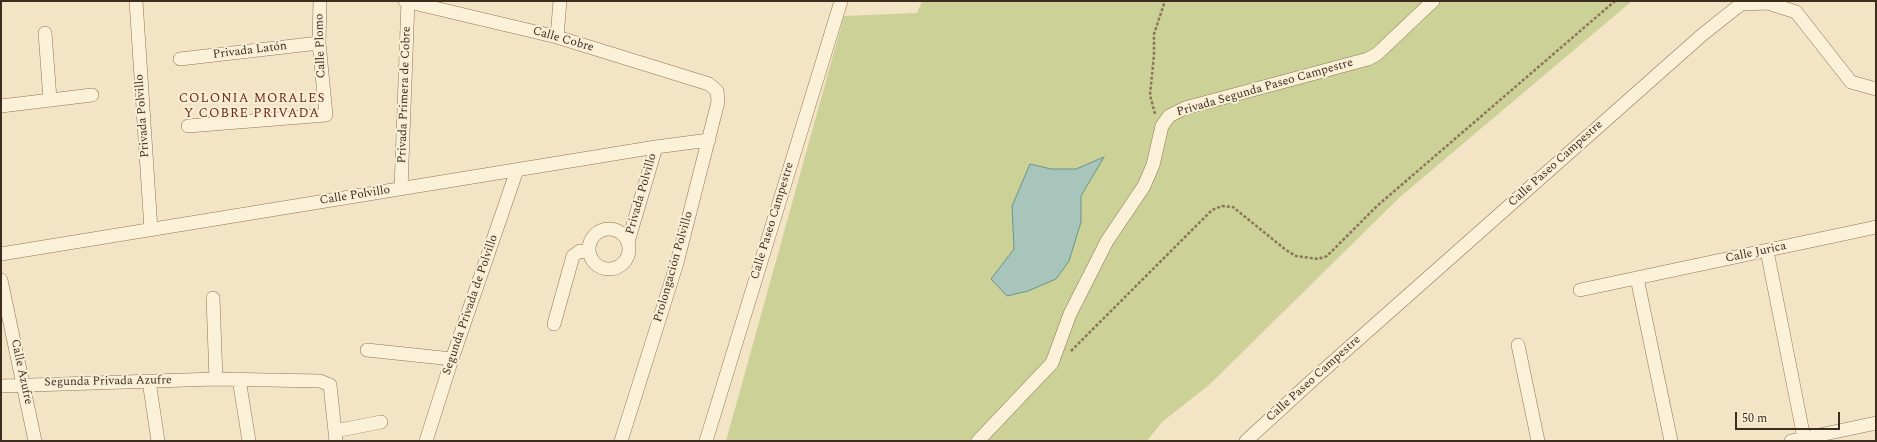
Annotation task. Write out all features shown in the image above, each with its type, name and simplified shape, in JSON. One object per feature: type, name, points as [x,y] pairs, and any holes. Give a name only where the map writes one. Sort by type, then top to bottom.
[{"type":"street","name":"Privada Polvillo","points":[[136,1],[151,230]]},
{"type":"street","name":"Calle Plomo","points":[[188,126],[326,115],[319,43],[320,1]]},
{"type":"street","name":"Calle Cobre","points":[[405,1],[558,37],[709,84],[717,91]]},
{"type":"street","name":"Privada Primera de Cobre","points":[[401,189],[408,1]]},
{"type":"street","points":[[558,37],[560,1]]},
{"type":"street","name":"Calle Paseo Campestre","points":[[706,441],[841,1]]},
{"type":"street","name":"Privada Segunda Paseo Campestre","points":[[978,441],[1052,363],[1070,314],[1107,241],[1144,186],[1153,165],[1162,126],[1169,116],[1185,108],[1368,59],[1378,54],[1433,1]]},
{"type":"street","name":"Calle Paseo Campestre","points":[[1246,441],[1317,376],[1702,34],[1741,4],[1768,3],[1796,12],[1851,82],[1876,89]]},
{"type":"street","points":[[45,33],[50,99]]},
{"type":"street","name":"Privada Latón","points":[[180,59],[319,43]]},
{"type":"street","name":"Prolongación Polvillo","points":[[621,441],[677,263],[718,102],[717,91]]},
{"type":"street","points":[[1,106],[92,95]]},
{"type":"street","name":"Calle Polvillo","points":[[1,254],[656,147],[709,140]]},
{"type":"street","name":"Privada Polvillo","points":[[628,242],[656,147]]},
{"type":"street","name":"Segunda Privada de Polvillo","points":[[426,441],[452,359],[517,170]]},
{"type":"street","name":"Calle Jurica","points":[[1580,290],[1876,227]]},
{"type":"street","points":[[606,229],[620,232],[628,242],[630,249],[625,262],[613,268],[600,267],[595,263],[589,252],[591,240],[600,231],[606,229]]},
{"type":"street","points":[[554,324],[573,256],[580,251],[589,252]]},
{"type":"street","points":[[1767,251],[1804,438]]},
{"type":"street","points":[[1637,278],[1671,441]]},
{"type":"street","name":"Calle Azufre","points":[[1,280],[35,441]]},
{"type":"street","points":[[213,298],[216,379]]},
{"type":"street","points":[[1518,345],[1538,441]]},
{"type":"street","points":[[366,350],[452,359]]},
{"type":"street","name":"Segunda Privada Azufre","points":[[1,386],[24,384],[149,382],[216,379],[320,381],[330,385],[336,436]]},
{"type":"street","points":[[239,379],[249,441]]},
{"type":"street","points":[[149,382],[158,441]]},
{"type":"street","points":[[336,436],[381,422]]},
{"type":"street","points":[[1791,441],[1876,423]]},
{"type":"path","points":[[1162,126],[1153,109],[1150,96],[1154,55],[1154,34],[1164,1]]},
{"type":"path","points":[[1052,363],[1069,353],[1212,210],[1222,206],[1233,207],[1286,250],[1296,256],[1318,258],[1327,256],[1377,206],[1615,1]]},
{"type":"green space","points":[[922,1],[1632,1],[1400,197],[1209,385],[1162,422],[1147,441],[726,441],[844,16],[917,13]]},
{"type":"water","points":[[1104,157],[1081,196],[1081,222],[1069,261],[1056,279],[1028,291],[1007,296],[991,279],[1014,249],[1012,206],[1030,164],[1051,169],[1076,169]]},
{"type":"district","name":"COLONIA MORALES Y COBRE PRIVADA","points":[[252,106]]}]
